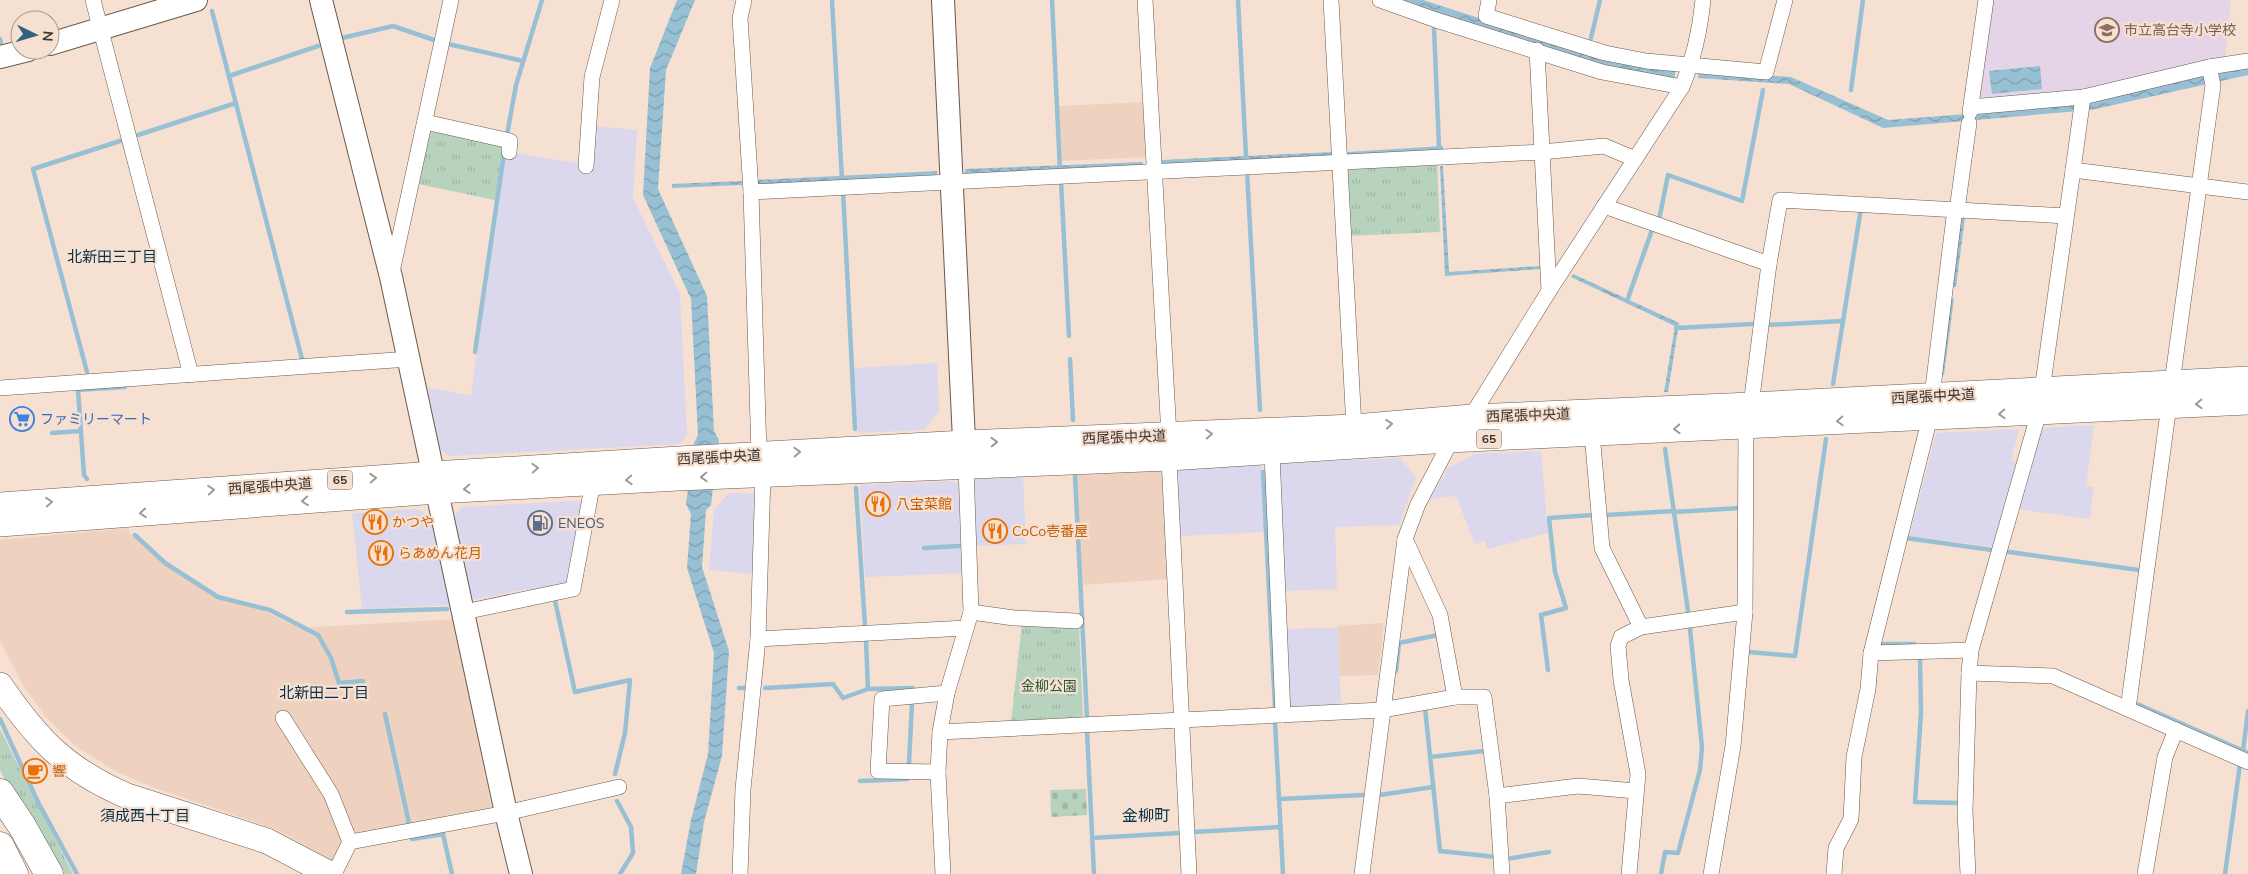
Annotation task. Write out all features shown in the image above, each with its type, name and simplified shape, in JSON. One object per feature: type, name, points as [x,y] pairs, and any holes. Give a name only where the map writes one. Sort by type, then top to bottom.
[{"type":"highway","points":[[0,793],[49,874]]},
{"type":"highway","points":[[0,798],[38,874]]},
{"type":"highway","points":[[0,846],[14,874]]},
{"type":"main road","name":"西尾張中央道","points":[[0,505],[679,468],[1169,447],[1354,427],[1472,417],[1749,415],[2170,394],[2248,379]]},
{"type":"main road","name":"西尾張中央道","points":[[2170,394],[2248,402]]},
{"type":"main road","name":"西尾張中央道","points":[[1169,447],[1272,453],[1449,440],[1592,434],[1749,415]]},
{"type":"main road","name":"西尾張中央道","points":[[0,524],[435,482],[593,482],[679,468]]},
{"type":"main road","points":[[0,685],[26,722],[50,748],[76,768],[107,787],[127,796],[267,841],[330,874]]},
{"type":"street","points":[[93,0],[191,375]]},
{"type":"street","points":[[60,41],[196,0]]},
{"type":"street","points":[[321,0],[391,277],[506,813],[521,874]]},
{"type":"street","points":[[391,277],[451,0]]},
{"type":"street","points":[[586,166],[592,77],[612,0]]},
{"type":"street","points":[[740,874],[743,789],[758,638],[761,464],[750,192],[740,18],[744,0]]},
{"type":"street","points":[[943,0],[971,612],[947,692],[940,732],[938,772],[943,874]]},
{"type":"street","points":[[1145,0],[1190,874]]},
{"type":"street","points":[[1331,0],[1354,427]]},
{"type":"street","points":[[1380,0],[1436,20],[1537,50],[1602,72],[1682,87]]},
{"type":"street","points":[[1489,0],[1486,16],[1605,53],[1646,61],[1766,72],[1785,0]]},
{"type":"street","points":[[1362,874],[1405,539],[1418,504],[1449,440],[1472,417],[1549,291],[1682,87],[1692,64],[1700,32],[1703,0]]},
{"type":"street","points":[[1834,874],[1836,848],[1851,819],[1854,757],[1868,689],[1871,654],[1931,406],[1956,209],[1986,0]]},
{"type":"street","points":[[1537,50],[1549,291]]},
{"type":"street","points":[[1970,114],[2082,103],[2210,74],[2248,61]]},
{"type":"street","points":[[2128,709],[2199,185],[2210,74]]},
{"type":"street","points":[[1968,874],[1965,811],[1969,672],[1972,650],[2040,401],[2082,103]]},
{"type":"street","points":[[425,122],[510,141],[509,152]]},
{"type":"street","points":[[750,192],[1153,173],[1340,161],[1542,152],[1604,146],[1635,158]]},
{"type":"street","points":[[2073,170],[2248,192]]},
{"type":"street","points":[[1711,874],[1733,746],[1745,612],[1749,415],[1769,264],[1780,200],[2066,216]]},
{"type":"street","points":[[1604,206],[1769,264]]},
{"type":"street","points":[[0,388],[409,359]]},
{"type":"street","points":[[1592,434],[1602,548],[1641,627]]},
{"type":"street","points":[[1272,453],[1283,715]]},
{"type":"street","points":[[464,612],[572,589],[593,482]]},
{"type":"street","points":[[1405,539],[1440,615],[1455,697]]},
{"type":"street","points":[[971,612],[1014,618],[1076,621]]},
{"type":"street","points":[[1629,874],[1638,774],[1621,680],[1618,646],[1621,637],[1641,627],[1745,612]]},
{"type":"street","points":[[758,638],[966,628]]},
{"type":"street","points":[[1871,654],[1972,650]]},
{"type":"street","points":[[1969,672],[2053,676],[2248,762]]},
{"type":"street","points":[[938,772],[878,770],[882,699],[947,692]]},
{"type":"street","points":[[940,732],[1382,710],[1455,697],[1484,697],[1497,796],[1502,874]]},
{"type":"street","points":[[283,718],[331,794],[350,842],[334,874]]},
{"type":"street","points":[[2146,874],[2165,757],[2176,730]]},
{"type":"street","points":[[1497,796],[1578,786],[1636,791]]},
{"type":"street","points":[[350,842],[506,813],[619,787]]},
{"type":"shaded area","name":"市立高台寺小学校","points":[[1990,0],[2231,0],[2225,60],[2090,91],[1982,103],[1977,98]]},
{"type":"shaded area","points":[[1144,102],[1147,157],[1061,161],[1059,106]]},
{"type":"shaded area","points":[[593,126],[637,130],[633,198],[680,294],[687,435],[680,444],[449,456],[437,448],[423,386],[471,396],[504,151],[589,165]]},
{"type":"shaded area","points":[[937,363],[939,411],[924,430],[858,433],[854,368]]},
{"type":"shaded area","points":[[2094,425],[2086,486],[2094,487],[2090,519],[2017,509],[2039,431],[2045,428]]},
{"type":"shaded area","points":[[2019,429],[2011,460],[2020,463],[1994,547],[1909,536],[1936,433]]},
{"type":"shaded area","points":[[1541,451],[1548,533],[1487,549],[1485,541],[1475,544],[1456,496],[1430,499],[1448,468],[1474,454]]},
{"type":"shaded area","points":[[1400,458],[1416,477],[1399,525],[1335,527],[1337,589],[1281,591],[1277,468],[1281,463]]},
{"type":"shaded area","points":[[1262,466],[1265,532],[1178,536],[1175,475],[1181,469]]},
{"type":"shaded area","points":[[1160,471],[1162,475],[1169,579],[1082,585],[1077,475]]},
{"type":"shaded area","points":[[1023,477],[1026,544],[976,546],[973,484],[976,479]]},
{"type":"shaded area","points":[[954,481],[959,484],[963,573],[865,577],[860,485]]},
{"type":"shaded area","points":[[729,493],[752,493],[756,498],[754,574],[709,570],[714,510]]},
{"type":"shaded area","points":[[589,500],[568,584],[528,592],[527,589],[472,600],[454,517],[462,507]]},
{"type":"shaded area","points":[[419,509],[434,519],[451,605],[362,609],[352,513]]},
{"type":"shaded area","points":[[128,528],[130,533],[163,563],[215,597],[255,607],[300,628],[454,619],[492,810],[342,842],[332,861],[277,830],[147,785],[113,770],[74,745],[45,716],[23,685],[0,641],[0,540]]},
{"type":"shaded area","points":[[1384,623],[1378,675],[1340,676],[1338,626]]},
{"type":"shaded area","points":[[1338,628],[1341,705],[1292,707],[1286,702],[1283,629]]},
{"type":"green space","points":[[434,131],[503,147],[495,200],[418,184],[427,135]]},
{"type":"green space","points":[[1437,161],[1440,232],[1347,236],[1345,175],[1350,167]]},
{"type":"green space","name":"金柳公園","points":[[1022,623],[1079,623],[1083,719],[1011,722]]},
{"type":"green space","points":[[0,729],[73,874],[58,874],[3,776],[0,770]]},
{"type":"green space","points":[[1086,789],[1087,815],[1051,817],[1050,790]]},
{"type":"water","points":[[677,0],[695,0],[666,70],[658,189],[707,296],[714,431],[719,440],[711,505],[706,510],[702,567],[729,651],[722,756],[704,822],[696,874],[681,874],[691,820],[708,754],[714,653],[687,568],[691,514],[686,504],[694,443],[698,435],[691,299],[643,195],[650,68]]},
{"type":"water","points":[[1397,0],[1423,0],[1603,58],[1675,68],[1675,78],[1649,76],[1602,66]]},
{"type":"water","points":[[2040,66],[2042,89],[1992,94],[1989,71]]},
{"type":"water","points":[[2248,66],[2248,75],[2091,110],[1883,128],[1789,84],[1698,78],[1699,70],[1791,77],[1888,120],[1980,113]]},
{"type":"water","points":[[1443,146],[1443,152],[1348,157],[1347,152]]},
{"type":"water","points":[[1332,152],[1332,157],[1162,166],[1162,160]]},
{"type":"water","points":[[1143,162],[1143,168],[965,175],[965,169]]},
{"type":"water","points":[[1440,166],[1443,166],[1449,272],[1540,266],[1540,269],[1445,276]]},
{"type":"water","points":[[937,171],[937,177],[756,186],[755,180]]},
{"type":"water","points":[[742,181],[742,185],[672,188],[672,184]]},
{"type":"water","points":[[1961,217],[1965,217],[1956,287],[1952,287]]},
{"type":"water","points":[[1573,274],[1679,323],[1668,392],[1664,392],[1675,326],[1571,277]]},
{"type":"water","points":[[1951,298],[1954,298],[1944,375],[1940,375]]},
{"type":"waterway","points":[[507,135],[516,85],[542,0]]},
{"type":"waterway","points":[[832,0],[842,180]]},
{"type":"waterway","points":[[1052,0],[1060,171]]},
{"type":"waterway","points":[[1238,0],[1246,156]]},
{"type":"waterway","points":[[1591,38],[1600,0]]},
{"type":"waterway","points":[[1851,90],[1863,0]]},
{"type":"waterway","points":[[212,11],[302,359]]},
{"type":"waterway","points":[[342,38],[393,26],[434,40]]},
{"type":"waterway","points":[[1434,28],[1439,147]]},
{"type":"waterway","points":[[0,39],[1,44]]},
{"type":"waterway","points":[[448,44],[523,61]]},
{"type":"waterway","points":[[229,76],[318,46]]},
{"type":"waterway","points":[[1659,220],[1668,175],[1742,201],[1763,90]]},
{"type":"waterway","points":[[138,135],[236,103]]},
{"type":"waterway","points":[[87,372],[33,169],[123,140]]},
{"type":"waterway","points":[[475,352],[504,153]]},
{"type":"waterway","points":[[1247,171],[1260,410]]},
{"type":"waterway","points":[[1061,181],[1069,336]]},
{"type":"waterway","points":[[843,190],[855,429]]},
{"type":"waterway","points":[[1833,384],[1861,208]]},
{"type":"waterway","points":[[1627,301],[1652,230]]},
{"type":"waterway","points":[[1767,325],[1843,321]]},
{"type":"waterway","points":[[1676,328],[1753,324]]},
{"type":"waterway","points":[[1070,359],[1073,420]]},
{"type":"waterway","points":[[87,479],[84,475],[78,390],[125,387]]},
{"type":"waterway","points":[[52,433],[81,431]]},
{"type":"waterway","points":[[1748,652],[1795,656],[1826,439]]},
{"type":"waterway","points":[[1665,449],[1688,611]]},
{"type":"waterway","points":[[1263,472],[1275,707]]},
{"type":"waterway","points":[[1075,475],[1087,718]]},
{"type":"waterway","points":[[856,488],[865,626]]},
{"type":"waterway","points":[[1674,512],[1740,508]]},
{"type":"waterway","points":[[1606,515],[1674,511]]},
{"type":"waterway","points":[[1548,670],[1541,615],[1566,608],[1555,572],[1549,518],[1593,515]]},
{"type":"waterway","points":[[135,535],[165,563],[218,597],[270,610],[318,635],[331,658],[339,683],[363,681]]},
{"type":"waterway","points":[[1906,538],[1992,550]]},
{"type":"waterway","points":[[924,548],[959,546]]},
{"type":"waterway","points":[[2009,552],[2139,570]]},
{"type":"waterway","points":[[555,601],[575,692],[630,680],[625,733],[615,774]]},
{"type":"waterway","points":[[347,612],[447,609]]},
{"type":"waterway","points":[[1661,874],[1665,852],[1678,853],[1700,770],[1702,747],[1690,629]]},
{"type":"waterway","points":[[1396,671],[1399,643],[1438,635],[1439,638]]},
{"type":"waterway","points":[[1879,640],[1881,644],[1914,644]]},
{"type":"waterway","points":[[866,641],[868,689]]},
{"type":"waterway","points":[[1920,656],[1921,713],[1915,802],[1959,803]]},
{"type":"waterway","points":[[765,688],[833,684],[843,698],[868,689],[913,688]]},
{"type":"waterway","points":[[739,688],[748,688]]},
{"type":"waterway","points":[[2135,703],[2248,753]]},
{"type":"waterway","points":[[909,763],[912,704]]},
{"type":"waterway","points":[[1425,708],[1440,851],[1496,857]]},
{"type":"waterway","points":[[2243,751],[2248,711]]},
{"type":"waterway","points":[[385,714],[409,823]]},
{"type":"waterway","points":[[0,719],[38,802],[77,874]]},
{"type":"waterway","points":[[1275,722],[1283,874]]},
{"type":"waterway","points":[[1087,731],[1094,874]]},
{"type":"waterway","points":[[1430,757],[1484,751]]},
{"type":"waterway","points":[[2225,874],[2240,764]]},
{"type":"waterway","points":[[860,781],[907,779]]},
{"type":"waterway","points":[[1380,795],[1433,787]]},
{"type":"waterway","points":[[1279,799],[1363,795]]},
{"type":"waterway","points":[[617,801],[631,827],[633,853],[620,874]]},
{"type":"waterway","points":[[1193,832],[1280,827]]},
{"type":"waterway","points":[[1092,838],[1180,833]]},
{"type":"waterway","points":[[412,839],[443,834],[452,874]]},
{"type":"waterway","points":[[1506,859],[1549,852]]},
{"type":"place","name":"市立高台寺小学校","points":[[2107,30]]},
{"type":"place","name":"ファミリーマート","points":[[22,419]]},
{"type":"place","name":"八宝菜館","points":[[878,504]]},
{"type":"place","name":"かつや","points":[[375,522]]},
{"type":"place","name":"ENEOS","points":[[540,523]]},
{"type":"place","name":"CoCo壱番屋","points":[[995,531]]},
{"type":"place","name":"らあめん花月","points":[[381,553]]},
{"type":"place","name":"響","points":[[35,771]]},
{"type":"district","name":"北新田三丁目","points":[[112,257]]},
{"type":"district","name":"北新田二丁目","points":[[324,693]]},
{"type":"district","name":"金柳町","points":[[1146,815]]},
{"type":"district","name":"須成西十丁目","points":[[145,816]]}]
